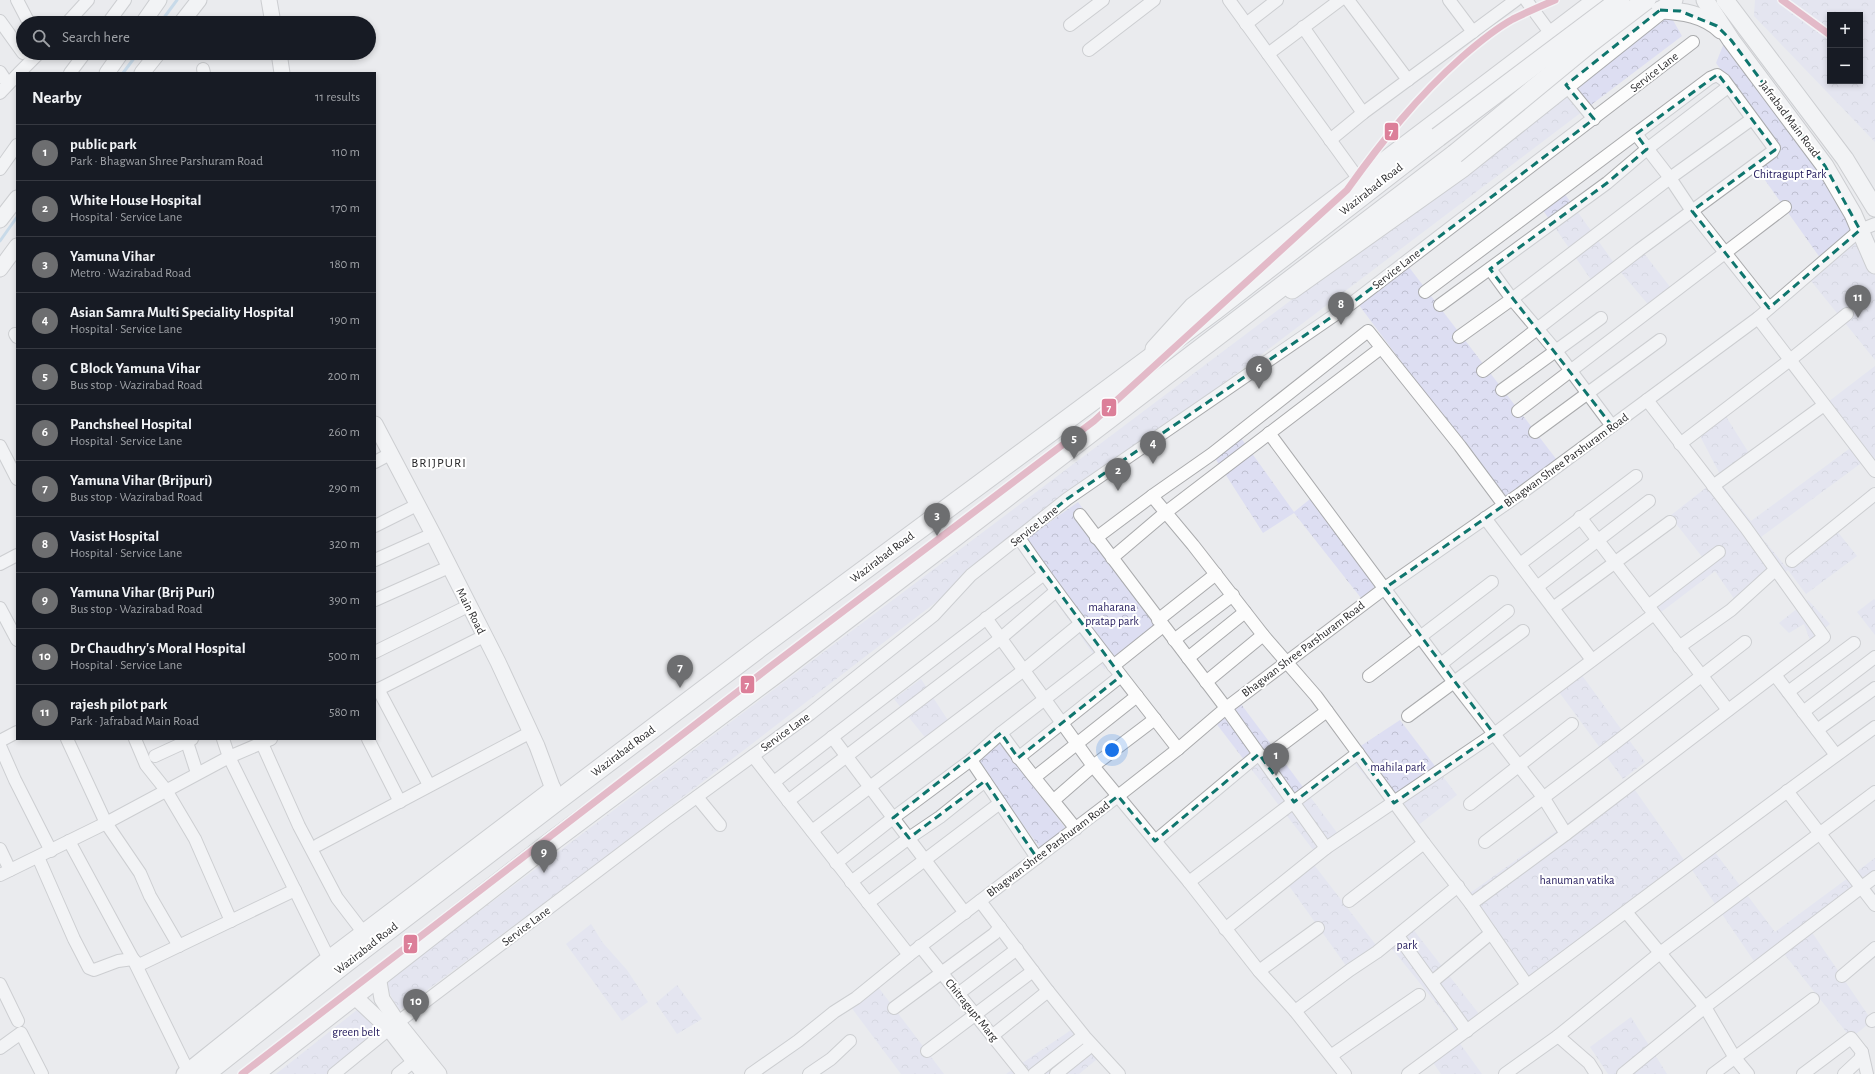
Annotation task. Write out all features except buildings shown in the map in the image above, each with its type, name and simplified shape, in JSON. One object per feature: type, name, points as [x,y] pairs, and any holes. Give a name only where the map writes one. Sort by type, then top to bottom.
[{"type":"highway","name":"Wazirabad Road","points":[[192,1073],[555,795],[753,653],[1215,310],[1438,137],[1620,0]]},
{"type":"highway","name":"Wazirabad Road","points":[[254,1074],[547,845],[778,672],[1454,154],[1591,42],[1660,3]]},
{"type":"main road","points":[[1135,369],[1194,306],[1596,0]]},
{"type":"main road","name":"Jafrabad Main Road","points":[[1705,0],[1731,40],[1825,166],[1853,214],[1867,227],[1875,265]]},
{"type":"main road","name":"Jafrabad Main Road","points":[[1725,0],[1844,159],[1875,208]]},
{"type":"main road","points":[[1737,0],[1741,16],[1749,32]]},
{"type":"main road","points":[[1153,385],[1204,352],[1462,169],[1549,100],[1660,3],[1680,11],[1700,16],[1717,26],[1731,40]]},
{"type":"main road","points":[[1521,58],[1519,71],[1526,84],[1538,94],[1549,100]]},
{"type":"street","points":[[17,0],[25,16]]},
{"type":"street","points":[[73,16],[88,0]]},
{"type":"street","points":[[113,16],[126,0]]},
{"type":"street","points":[[148,16],[159,0]]},
{"type":"street","points":[[186,16],[199,0]]},
{"type":"street","points":[[269,0],[272,16]]},
{"type":"street","points":[[1070,25],[1103,0]]},
{"type":"street","points":[[1089,50],[1154,0]]},
{"type":"street","points":[[1229,0],[1360,181]]},
{"type":"street","points":[[1246,24],[1277,0]]},
{"type":"street","points":[[1268,54],[1340,0]]},
{"type":"street","points":[[1348,0],[1408,80]]},
{"type":"street","points":[[1449,0],[1473,32]]},
{"type":"street","points":[[1330,140],[1363,113],[1516,0]]},
{"type":"street","points":[[1526,0],[1551,34]]},
{"type":"street","points":[[0,21],[16,43]]},
{"type":"street","points":[[1303,27],[1363,113]]},
{"type":"street","name":"Service Lane","points":[[334,1074],[394,1026],[697,797],[810,714],[934,615],[971,575],[1074,494],[1352,303],[1693,42]]},
{"type":"street","points":[[19,72],[24,60]]},
{"type":"street","points":[[71,72],[80,60]]},
{"type":"street","points":[[108,72],[116,60]]},
{"type":"street","points":[[143,72],[152,60]]},
{"type":"street","points":[[280,60],[282,72]]},
{"type":"street","points":[[0,72],[4,89]]},
{"type":"street","points":[[1425,292],[1710,78],[1717,75],[1721,77],[1774,148],[1774,150],[1755,166],[1692,211],[1483,371]]},
{"type":"street","points":[[4,89],[16,77]]},
{"type":"street","points":[[1566,85],[1594,119]]},
{"type":"street","points":[[1440,305],[1608,183],[1648,149],[1728,88]]},
{"type":"street","points":[[1459,337],[1512,299],[1670,178],[1752,119]]},
{"type":"street","points":[[1636,134],[1670,178],[1692,211],[1769,308]]},
{"type":"street","points":[[0,169],[16,146]]},
{"type":"street","points":[[0,220],[16,199]]},
{"type":"street","points":[[1518,411],[1785,207]]},
{"type":"street","name":"Bhagwan Shree Parshuram Road","points":[[751,1074],[765,1070],[834,1012],[856,998],[920,946],[1076,829],[1178,749],[1226,708],[1286,662],[1385,588],[1504,505],[1758,318],[1867,227]]},
{"type":"street","points":[[0,269],[16,247]]},
{"type":"street","points":[[1490,269],[1512,299],[1556,351],[1612,426]]},
{"type":"street","points":[[1680,444],[1790,360],[1847,314]]},
{"type":"street","points":[[1502,390],[1601,318]]},
{"type":"street","points":[[1758,318],[1875,471]]},
{"type":"street","points":[[1096,538],[1212,454],[1368,331],[1460,446],[1504,505]]},
{"type":"street","points":[[1535,432],[1660,340]]},
{"type":"street","points":[[1112,558],[1165,513],[1381,348]]},
{"type":"street","points":[[1471,904],[1566,834],[1824,637],[1746,528],[1647,400]]},
{"type":"street","points":[[1713,486],[1824,405]]},
{"type":"street","name":"Main Road","points":[[376,426],[433,534],[531,732],[555,795]]},
{"type":"street","points":[[1270,433],[1453,681],[1542,798],[1566,834]]},
{"type":"street","points":[[0,446],[16,477]]},
{"type":"street","points":[[376,461],[390,454]]},
{"type":"street","points":[[1520,564],[1636,476]]},
{"type":"street","points":[[1792,561],[1875,494]]},
{"type":"street","points":[[1152,496],[1193,544],[1263,635],[1327,711],[1394,803],[1458,886],[1527,985]]},
{"type":"street","points":[[1537,587],[1649,501]]},
{"type":"street","points":[[376,526],[417,505]]},
{"type":"street","points":[[1080,515],[1226,708],[1326,848]]},
{"type":"street","points":[[1580,517],[1728,710]]},
{"type":"street","points":[[1485,518],[1592,660]]},
{"type":"street","points":[[1553,608],[1670,522]]},
{"type":"street","points":[[376,560],[433,534]]},
{"type":"street","points":[[1019,538],[1080,624],[1178,749]]},
{"type":"street","points":[[1225,929],[1326,848],[1494,734],[1592,660],[1719,552]]},
{"type":"street","points":[[0,564],[16,559]]},
{"type":"street","points":[[376,600],[449,567]]},
{"type":"street","points":[[1680,647],[1731,610],[1775,570]]},
{"type":"street","points":[[774,782],[1044,574]]},
{"type":"street","points":[[1113,666],[1216,574]]},
{"type":"street","points":[[1369,676],[1492,582]]},
{"type":"street","points":[[788,801],[1001,638],[1056,591]]},
{"type":"street","points":[[1174,640],[1233,596]]},
{"type":"street","points":[[376,652],[468,606]]},
{"type":"street","points":[[0,608],[16,638]]},
{"type":"street","points":[[1441,664],[1508,611]]},
{"type":"street","points":[[1188,658],[1245,612]]},
{"type":"street","points":[[986,618],[1094,766],[1189,882],[1259,971],[1332,1055],[1345,1074]]},
{"type":"street","points":[[812,831],[1024,670],[1080,624]]},
{"type":"street","points":[[1408,716],[1453,681],[1523,631]]},
{"type":"street","points":[[1206,682],[1263,635]]},
{"type":"street","points":[[429,785],[377,690],[484,636]]},
{"type":"street","points":[[1485,842],[1745,642]]},
{"type":"street","points":[[1788,692],[1854,643]]},
{"type":"street","points":[[836,863],[893,818],[971,760],[1001,733],[1103,654]]},
{"type":"street","points":[[1803,712],[1875,657]]},
{"type":"street","points":[[1775,675],[1836,755]]},
{"type":"street","points":[[1018,758],[1121,676]]},
{"type":"street","points":[[1817,730],[1875,688]]},
{"type":"street","points":[[1035,777],[1137,696]]},
{"type":"street","points":[[1155,841],[1261,757],[1327,711]]},
{"type":"street","points":[[1054,800],[1094,766],[1155,719]]},
{"type":"street","points":[[1470,804],[1572,724]]},
{"type":"street","points":[[1408,1074],[1626,912],[1693,860],[1875,727]]},
{"type":"street","points":[[318,845],[531,732]]},
{"type":"street","points":[[0,741],[16,733]]},
{"type":"street","points":[[1001,733],[1018,758],[1054,800],[1076,829]]},
{"type":"street","points":[[832,737],[848,756],[965,913]]},
{"type":"street","points":[[67,740],[106,823],[140,873],[150,896],[179,946]]},
{"type":"street","points":[[135,740],[146,765],[166,790],[195,839],[231,921]]},
{"type":"street","points":[[155,756],[188,740],[197,773]]},
{"type":"street","points":[[223,740],[229,757],[332,965],[363,932],[555,795]]},
{"type":"street","points":[[0,849],[5,873],[106,823],[197,773],[264,740],[299,826],[337,898],[363,932]]},
{"type":"street","points":[[369,740],[400,802]]},
{"type":"street","points":[[0,746],[15,780],[51,851]]},
{"type":"street","points":[[1189,882],[1358,753]]},
{"type":"street","points":[[753,756],[909,955]]},
{"type":"street","points":[[971,760],[1037,858]]},
{"type":"street","points":[[851,882],[908,838],[940,817],[985,781]]},
{"type":"street","points":[[1787,791],[1875,905]]},
{"type":"street","points":[[1506,1074],[1558,1036],[1660,953],[1875,792]]},
{"type":"street","points":[[697,797],[720,825]]},
{"type":"street","points":[[868,903],[1000,803]]},
{"type":"street","points":[[70,841],[192,1073]]},
{"type":"street","points":[[1349,901],[1424,843]]},
{"type":"street","points":[[38,857],[74,940],[89,968],[94,970],[118,961],[133,959]]},
{"type":"street","points":[[1624,1074],[1705,1007],[1875,877]]},
{"type":"street","points":[[1295,1011],[1398,936],[1458,886]]},
{"type":"street","points":[[133,959],[139,965],[295,890]]},
{"type":"street","points":[[980,901],[1048,991],[1119,1074]]},
{"type":"street","points":[[1626,912],[1705,1007],[1735,1058],[1748,1074]]},
{"type":"street","points":[[894,1008],[994,934],[1000,927]]},
{"type":"street","points":[[1259,971],[1318,928]]},
{"type":"street","points":[[1432,982],[1491,933]]},
{"type":"street","points":[[1398,936],[1467,1031]]},
{"type":"street","name":"Chitragupt Marg","points":[[920,946],[1023,1074]]},
{"type":"street","points":[[1842,976],[1875,948]]},
{"type":"street","points":[[958,994],[1017,949]]},
{"type":"street","points":[[928,1051],[1033,971]]},
{"type":"street","points":[[378,976],[382,999],[394,1026],[414,1061],[424,1074]]},
{"type":"street","points":[[0,984],[18,1021]]},
{"type":"street","points":[[992,1036],[1048,991]]},
{"type":"street","points":[[1332,1055],[1419,995]]},
{"type":"street","points":[[354,996],[394,1026],[439,1074]]},
{"type":"street","points":[[1713,1074],[1813,999]]},
{"type":"street","points":[[0,1048],[21,1033],[42,1074]]},
{"type":"street","points":[[1558,1036],[1589,1064],[1596,1074]]},
{"type":"street","points":[[1803,1074],[1852,1038],[1862,1052],[1867,1074]]},
{"type":"street","points":[[809,1074],[831,1059],[850,1041]]},
{"type":"street","points":[[1034,1074],[1083,1044],[1056,1074]]},
{"type":"street","points":[[1844,1074],[1860,1059],[1862,1052]]},
{"type":"street","points":[[398,1074],[414,1061]]},
{"type":"highlighted area","points":[[1660,10],[1680,11],[1717,26],[1731,40],[1825,166],[1860,230],[1769,308],[1692,211],[1775,150],[1718,74],[1636,134],[1647,149],[1607,183],[1490,269],[1612,426],[1520,494],[1385,588],[1494,734],[1394,803],[1358,753],[1294,802],[1259,754],[1155,841],[1118,796],[1037,858],[985,781],[909,838],[893,818],[1001,733],[1018,758],[1121,676],[1019,538],[1067,499],[1352,303],[1594,119],[1566,85]]},
{"type":"green space","points":[[1755,0],[1875,0],[1875,142],[1754,16]]},
{"type":"green space","name":"green belt","points":[[1670,15],[1682,36],[1027,532],[579,877],[399,1011],[384,983]]},
{"type":"green space","name":"Chitragupt Park","points":[[1726,38],[1859,230],[1875,276],[1875,360],[1807,276],[1823,262],[1755,166],[1777,149],[1716,63]]},
{"type":"green space","points":[[1562,190],[1619,270],[1596,287],[1540,206]]},
{"type":"green space","points":[[1643,252],[1674,292],[1652,309],[1619,270]]},
{"type":"green space","points":[[1405,262],[1560,464],[1507,504],[1356,301]]},
{"type":"green space","points":[[1875,366],[1875,477],[1864,461],[1761,537],[1786,567],[1837,531],[1857,556],[1806,594],[1788,570],[1739,606],[1715,571],[1656,616],[1650,602],[1703,558],[1670,516],[1717,479],[1751,521],[1853,446],[1824,405]]},
{"type":"green space","points":[[1725,415],[1752,458],[1723,480],[1699,434]]},
{"type":"green space","points":[[1241,438],[1294,512],[1320,491],[1385,579],[1361,598],[1294,513],[1263,533],[1215,458]]},
{"type":"green space","name":"maharana pratap park","points":[[1078,502],[1168,625],[1104,669],[1016,546]]},
{"type":"green space","points":[[1874,599],[1875,600],[1875,635],[1857,612]]},
{"type":"green space","points":[[1808,600],[1830,624],[1810,640],[1804,624],[1789,633],[1779,623]]},
{"type":"green space","points":[[1581,674],[1645,762],[1623,779],[1559,692]]},
{"type":"green space","points":[[921,679],[951,725],[928,741],[894,699]]},
{"type":"green space","points":[[1238,700],[1338,834],[1314,851],[1212,718]]},
{"type":"green space","name":"mahila park","points":[[1400,720],[1457,795],[1412,830],[1347,755]]},
{"type":"green space","points":[[997,739],[1067,830],[1041,849],[974,759]]},
{"type":"green space","name":"hanuman vatika","points":[[1628,780],[1684,860],[1609,922],[1528,979],[1466,896]]},
{"type":"green space","points":[[1711,847],[1775,932],[1875,858],[1875,877],[1809,928],[1872,1021],[1851,1038],[1781,950],[1758,967],[1688,864]]},
{"type":"green space","points":[[1308,857],[1376,945],[1347,967],[1282,876]]},
{"type":"green space","points":[[591,924],[603,943],[627,970],[648,1002],[622,1021],[566,944]]},
{"type":"green space","name":"park","points":[[1409,924],[1479,1014],[1456,1032],[1449,1019],[1384,939]]},
{"type":"green space","points":[[875,983],[944,1074],[901,1074],[848,1003]]},
{"type":"green space","points":[[677,985],[702,1019],[677,1034],[656,1003]]},
{"type":"green space","name":"green belt","points":[[362,1006],[381,1034],[329,1074],[276,1074]]},
{"type":"green space","points":[[1631,1017],[1667,1074],[1608,1074],[1590,1047]]},
{"type":"green space","points":[[1077,1026],[1102,1055],[1079,1074],[1006,1074]]},
{"type":"green space","points":[[1456,1038],[1482,1074],[1441,1074],[1430,1058]]},
{"type":"waterway","points":[[165,16],[177,0]]},
{"type":"waterway","points":[[124,72],[133,60]]},
{"type":"waterway","points":[[0,241],[16,218]]},
{"type":"transit line","name":"7","points":[[242,1074],[775,663],[1094,421],[1347,190],[1373,154],[1401,120],[1430,88],[1462,57],[1487,36],[1506,23],[1555,0]]},
{"type":"transit line","name":"7","points":[[1782,0],[1827,33]]},
{"type":"place","name":"rajesh pilot park","points":[[1858,318]]},
{"type":"place","name":"Vasist Hospital","points":[[1341,325]]},
{"type":"place","name":"Panchsheel Hospital","points":[[1259,389]]},
{"type":"place","name":"C Block Yamuna Vihar","points":[[1074,459]]},
{"type":"place","name":"Asian Samra Multi Speciality Hospital","points":[[1153,464]]},
{"type":"place","name":"White House Hospital","points":[[1118,491]]},
{"type":"place","name":"Yamuna Vihar","points":[[937,536]]},
{"type":"place","name":"Yamuna Vihar (Brijpuri)","points":[[680,688]]},
{"type":"place","name":"public park","points":[[1276,776]]},
{"type":"place","name":"Yamuna Vihar (Brij Puri)","points":[[544,873]]},
{"type":"place","name":"Dr Chaudhry's Moral Hospital","points":[[416,1022]]},
{"type":"district","name":"BRIJPURI","points":[[439,463]]}]
